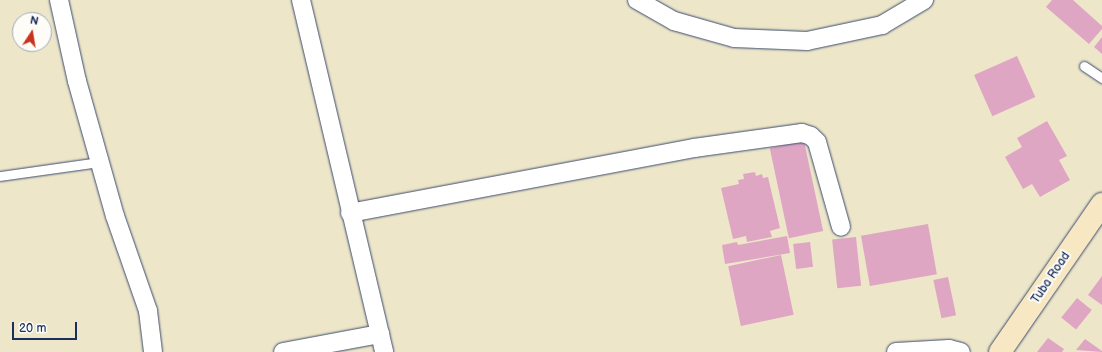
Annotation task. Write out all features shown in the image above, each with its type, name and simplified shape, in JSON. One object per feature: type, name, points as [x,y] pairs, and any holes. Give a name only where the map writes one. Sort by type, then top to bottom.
[{"type":"street","points":[[60,0],[77,81],[115,216],[148,311],[153,352]]},
{"type":"street","points":[[301,0],[384,352]]},
{"type":"street","points":[[637,0],[674,21],[734,38],[807,41],[882,25],[924,0]]},
{"type":"street","points":[[350,213],[694,148],[802,133],[811,136],[817,142],[841,227]]},
{"type":"street","name":"Tuba Road","points":[[1000,352],[1102,204]]},
{"type":"street","points":[[283,352],[380,334]]},
{"type":"street","points":[[896,352],[949,349],[961,352]]},
{"type":"lane","points":[[1084,66],[1102,78]]},
{"type":"lane","points":[[0,176],[100,162]]},
{"type":"building","points":[[1052,0],[1073,0],[1102,26],[1102,29],[1089,44],[1046,7]]},
{"type":"building","points":[[1102,37],[1102,54],[1094,47]]},
{"type":"building","points":[[1017,56],[1035,97],[992,116],[974,75]]},
{"type":"building","points":[[1047,121],[1067,156],[1059,160],[1070,180],[1040,197],[1032,184],[1023,189],[1005,157],[1022,147],[1017,138]]},
{"type":"building","points":[[804,141],[823,231],[789,238],[770,148]]},
{"type":"building","points":[[755,172],[756,176],[762,174],[763,178],[768,177],[780,228],[770,231],[772,237],[747,242],[746,236],[733,239],[721,188],[739,184],[738,180],[744,179],[743,174]]},
{"type":"building","points":[[928,224],[937,274],[870,286],[861,236]]},
{"type":"building","points":[[787,236],[790,253],[725,264],[722,245],[737,242],[738,245]]},
{"type":"building","points":[[856,237],[861,286],[837,288],[832,240]]},
{"type":"building","points":[[810,242],[813,267],[796,269],[793,244]]},
{"type":"building","points":[[781,255],[794,315],[741,326],[728,266]]},
{"type":"building","points":[[1102,276],[1102,305],[1088,295]]},
{"type":"building","points":[[948,277],[956,315],[941,318],[933,280]]},
{"type":"building","points":[[1077,298],[1092,310],[1076,329],[1061,317]]},
{"type":"building","points":[[1048,338],[1064,349],[1062,352],[1037,352]]},
{"type":"building","points":[[1085,339],[1102,351],[1102,352],[1076,350]]}]
